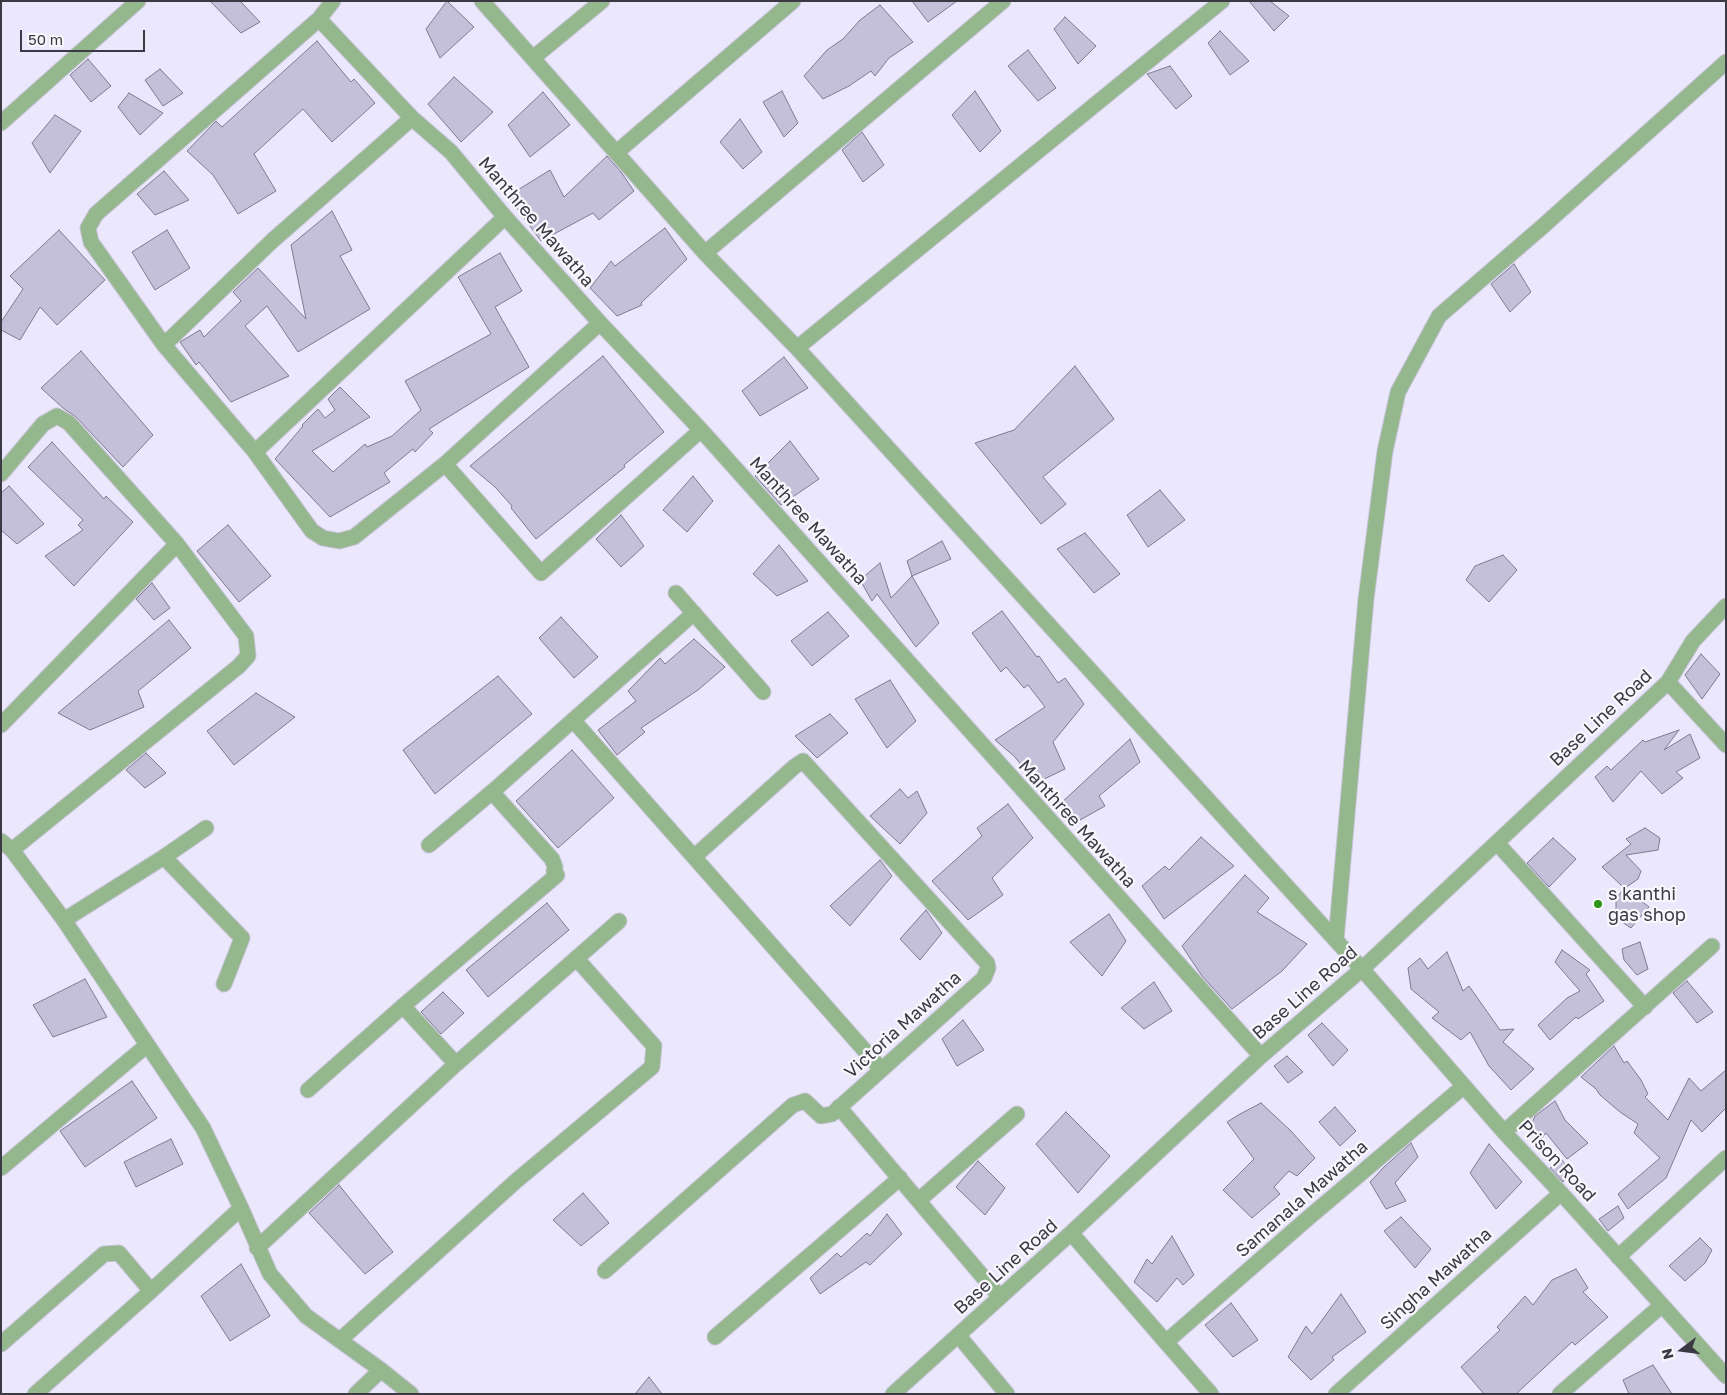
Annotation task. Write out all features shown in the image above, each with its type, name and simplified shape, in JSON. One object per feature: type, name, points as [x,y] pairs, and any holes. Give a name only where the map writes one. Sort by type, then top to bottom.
[{"type":"street","points":[[1,123],[138,1]]},
{"type":"street","points":[[333,1],[319,19],[96,214],[88,228],[91,242],[164,344],[255,452],[312,531],[323,538],[339,541],[354,537],[445,464],[600,323]]},
{"type":"street","name":"Prison Road","points":[[482,1],[705,253],[797,348],[1336,940],[1504,1132],[1561,1192],[1726,1376]]},
{"type":"street","points":[[532,58],[602,1]]},
{"type":"street","points":[[617,152],[793,1]]},
{"type":"street","points":[[705,253],[1003,1]]},
{"type":"street","points":[[797,348],[1037,154],[1222,1]]},
{"type":"street","name":"Manthree Mawatha","points":[[319,19],[412,118],[450,152],[505,217],[600,323],[701,430],[1260,1056]]},
{"type":"street","points":[[1336,940],[1366,598],[1385,451],[1398,392],[1439,316],[1542,227],[1726,62]]},
{"type":"street","points":[[164,344],[272,241],[412,118]]},
{"type":"street","points":[[255,452],[505,217]]},
{"type":"street","points":[[1,474],[43,424],[57,416],[69,423],[177,544],[246,636],[248,656],[239,666],[6,846],[64,920],[146,1046],[203,1128],[270,1274],[306,1316],[411,1394]]},
{"type":"street","points":[[445,464],[541,573],[701,430]]},
{"type":"street","points":[[1,724],[177,544]]},
{"type":"street","points":[[676,592],[763,692]]},
{"type":"street","name":"Base Line Road","points":[[892,1394],[1071,1233],[1260,1056],[1362,969],[1668,682],[1693,641],[1726,606]]},
{"type":"street","points":[[429,846],[694,613]]},
{"type":"street","points":[[1668,682],[1726,745]]},
{"type":"street","points":[[573,720],[882,1069]]},
{"type":"street","name":"Victoria Mawatha","points":[[694,856],[803,761],[987,963],[988,968],[984,978],[839,1108]]},
{"type":"street","points":[[308,1090],[557,875],[554,871],[555,867],[552,858],[492,792]]},
{"type":"street","points":[[64,920],[164,857],[206,828]]},
{"type":"street","points":[[1496,843],[1645,1007]]},
{"type":"street","points":[[164,857],[242,938],[224,984]]},
{"type":"street","points":[[257,1248],[456,1064],[619,921]]},
{"type":"street","points":[[1504,1132],[1712,946]]},
{"type":"street","points":[[340,1340],[516,1181],[652,1066],[654,1046],[576,958]]},
{"type":"street","points":[[403,1006],[456,1064]]},
{"type":"street","points":[[1,1168],[146,1046]]},
{"type":"street","name":"Samanala Mawatha","points":[[1166,1342],[1464,1086]]},
{"type":"street","points":[[605,1271],[793,1106],[805,1101],[821,1116],[832,1114],[839,1108],[1000,1297]]},
{"type":"street","points":[[919,1200],[1017,1114]]},
{"type":"street","points":[[1618,1257],[1726,1158]]},
{"type":"street","points":[[714,1336],[900,1178]]},
{"type":"street","name":"Singha Mawatha","points":[[1336,1394],[1561,1192]]},
{"type":"street","points":[[35,1394],[241,1208]]},
{"type":"street","points":[[1071,1233],[1211,1394]]},
{"type":"street","points":[[1,1344],[104,1254],[118,1253],[151,1291]]},
{"type":"street","points":[[1560,1394],[1662,1305]]},
{"type":"street","points":[[958,1335],[1007,1394]]},
{"type":"street","points":[[356,1394],[381,1370]]},
{"type":"building","points":[[210,1],[240,1],[260,22],[241,33]]},
{"type":"building","points":[[447,1],[474,27],[440,58],[426,29]]},
{"type":"building","points":[[912,1],[957,1],[928,22]]},
{"type":"building","points":[[1249,1],[1270,1],[1289,16],[1274,31]]},
{"type":"building","points":[[880,5],[913,42],[889,58],[875,76],[871,71],[849,86],[823,99],[804,76],[827,50],[843,39],[860,20]]},
{"type":"building","points":[[1065,17],[1096,46],[1078,64],[1054,29]]},
{"type":"building","points":[[1220,31],[1249,61],[1230,75],[1208,43]]},
{"type":"building","points":[[317,41],[351,82],[354,79],[375,103],[332,142],[303,109],[254,154],[276,191],[238,214],[213,175],[187,151],[216,121],[222,127]]},
{"type":"building","points":[[1028,50],[1056,88],[1038,101],[1008,66]]},
{"type":"building","points":[[88,59],[111,86],[91,102],[70,75]]},
{"type":"building","points":[[1170,66],[1192,96],[1176,109],[1147,74]]},
{"type":"building","points":[[160,69],[183,93],[163,106],[145,80]]},
{"type":"building","points":[[454,77],[493,112],[461,142],[428,104]]},
{"type":"building","points":[[782,91],[798,123],[784,137],[763,102]]},
{"type":"building","points":[[975,91],[1001,131],[980,152],[952,115]]},
{"type":"building","points":[[543,92],[570,125],[530,157],[508,125]]},
{"type":"building","points":[[129,93],[163,113],[140,135],[118,107]]},
{"type":"building","points":[[55,115],[81,131],[50,173],[32,143]]},
{"type":"building","points":[[740,119],[762,152],[743,169],[720,142]]},
{"type":"building","points":[[862,132],[884,165],[863,182],[842,150]]},
{"type":"building","points":[[607,156],[634,191],[599,220],[593,213],[541,241],[508,196],[550,170],[564,197]]},
{"type":"building","points":[[164,171],[189,200],[155,215],[137,194]]},
{"type":"building","points":[[332,211],[352,250],[340,256],[370,309],[298,352],[267,306],[245,326],[289,376],[231,402],[199,362],[196,365],[180,342],[200,330],[204,337],[241,301],[233,292],[258,268],[306,319],[291,245]]},
{"type":"building","points":[[665,228],[687,259],[641,303],[642,305],[617,316],[590,288],[611,261],[615,266]]},
{"type":"building","points":[[59,230],[105,280],[57,325],[40,307],[20,340],[1,330],[1,322],[23,289],[10,276]]},
{"type":"building","points":[[167,230],[190,268],[155,290],[132,252]]},
{"type":"building","points":[[500,253],[522,291],[495,307],[529,367],[429,429],[433,433],[415,452],[413,449],[384,473],[390,482],[330,517],[275,459],[302,425],[318,409],[325,418],[335,410],[328,399],[340,387],[370,417],[312,451],[333,472],[365,444],[367,447],[392,436],[421,410],[405,381],[491,334],[458,277]]},
{"type":"building","points":[[1514,264],[1531,292],[1510,312],[1491,284]]},
{"type":"building","points":[[81,351],[153,435],[123,467],[76,417],[41,388]]},
{"type":"building","points":[[603,356],[664,432],[624,465],[625,467],[536,539],[511,508],[512,506],[495,487],[470,466]]},
{"type":"building","points":[[784,357],[808,388],[760,416],[742,391]]},
{"type":"building","points":[[1075,366],[1114,419],[1043,477],[1066,504],[1041,524],[975,443],[1014,430]]},
{"type":"building","points":[[790,441],[819,479],[781,505],[755,476]]},
{"type":"building","points":[[52,442],[104,499],[106,496],[133,522],[74,586],[45,556],[83,530],[78,525],[83,520],[28,467]]},
{"type":"building","points":[[693,476],[713,501],[687,532],[663,510]]},
{"type":"building","points":[[9,486],[44,524],[17,544],[1,530],[1,493]]},
{"type":"building","points":[[1160,490],[1185,520],[1148,547],[1127,515]]},
{"type":"building","points":[[621,515],[644,546],[621,567],[596,539]]},
{"type":"building","points":[[228,525],[271,576],[239,602],[197,551]]},
{"type":"building","points":[[1085,533],[1120,574],[1094,593],[1057,549]]},
{"type":"building","points":[[942,541],[951,559],[912,576],[907,561]]},
{"type":"building","points":[[779,545],[808,581],[777,596],[753,574]]},
{"type":"building","points":[[1503,555],[1517,570],[1489,602],[1466,580],[1475,566]]},
{"type":"building","points":[[880,563],[891,598],[912,576],[939,623],[916,647],[877,594],[872,601],[860,580]]},
{"type":"building","points":[[152,583],[170,608],[154,620],[136,599]]},
{"type":"building","points":[[1002,611],[1037,657],[1039,656],[1058,683],[1065,678],[1084,704],[1053,742],[1065,769],[1036,783],[1014,756],[995,740],[1045,707],[1028,685],[1024,688],[1006,667],[1001,672],[972,633]]},
{"type":"building","points":[[828,612],[849,636],[812,666],[791,641]]},
{"type":"building","points":[[561,617],[598,657],[574,678],[539,638]]},
{"type":"building","points":[[169,620],[191,648],[138,691],[144,707],[90,730],[58,713]]},
{"type":"building","points":[[694,639],[725,667],[698,690],[641,728],[645,732],[617,755],[598,730],[636,701],[628,691],[660,658],[665,664]]},
{"type":"building","points":[[1701,654],[1720,674],[1702,699],[1685,675]]},
{"type":"building","points":[[498,676],[532,714],[435,794],[403,750]]},
{"type":"building","points":[[890,680],[916,721],[887,748],[855,699]]},
{"type":"building","points":[[256,693],[295,717],[234,765],[207,731]]},
{"type":"building","points":[[830,714],[848,733],[817,758],[795,736]]},
{"type":"building","points":[[1679,730],[1664,750],[1690,734],[1700,758],[1676,772],[1683,778],[1662,794],[1641,771],[1613,802],[1595,777],[1607,766],[1611,770],[1643,740],[1645,742]]},
{"type":"building","points":[[1130,739],[1140,762],[1099,796],[1105,806],[1073,824],[1060,804]]},
{"type":"building","points":[[572,750],[614,798],[558,848],[516,801]]},
{"type":"building","points":[[146,753],[166,773],[145,788],[126,770]]},
{"type":"building","points":[[900,789],[908,798],[917,791],[927,813],[900,844],[870,816]]},
{"type":"building","points":[[1008,804],[1033,838],[992,878],[1003,895],[968,920],[932,881],[982,836],[977,828]]},
{"type":"building","points":[[1645,828],[1660,838],[1658,850],[1626,855],[1641,871],[1638,879],[1625,888],[1649,907],[1631,928],[1616,918],[1616,899],[1624,888],[1602,867],[1631,844],[1626,839]]},
{"type":"building","points":[[1201,837],[1234,866],[1164,919],[1142,886],[1165,866],[1169,870]]},
{"type":"building","points":[[1553,838],[1576,859],[1549,887],[1527,863]]},
{"type":"building","points":[[880,860],[892,876],[850,926],[830,906]]},
{"type":"building","points":[[1245,875],[1269,898],[1257,912],[1307,944],[1282,971],[1232,1009],[1202,976],[1182,946]]},
{"type":"building","points":[[547,903],[569,930],[488,997],[466,970]]},
{"type":"building","points":[[926,910],[942,933],[920,960],[900,939]]},
{"type":"building","points":[[1109,914],[1126,941],[1102,976],[1070,942]]},
{"type":"building","points":[[1640,942],[1648,969],[1637,975],[1624,960],[1622,949]]},
{"type":"building","points":[[1562,950],[1590,970],[1586,974],[1604,1001],[1578,1019],[1576,1017],[1550,1040],[1538,1025],[1567,998],[1580,991],[1555,962]]},
{"type":"building","points":[[1447,952],[1463,991],[1469,986],[1500,1030],[1514,1029],[1503,1042],[1534,1069],[1511,1090],[1489,1066],[1470,1032],[1461,1040],[1432,1018],[1439,1012],[1411,989],[1408,968],[1420,958],[1428,969]]},
{"type":"building","points":[[85,979],[107,1017],[53,1037],[33,1005]]},
{"type":"building","points":[[1687,981],[1713,1012],[1697,1023],[1673,993]]},
{"type":"building","points":[[1154,982],[1172,1011],[1144,1029],[1121,1008]]},
{"type":"building","points":[[443,992],[464,1013],[441,1034],[421,1012]]},
{"type":"building","points":[[963,1020],[984,1050],[957,1066],[942,1039]]},
{"type":"building","points":[[1322,1023],[1348,1050],[1333,1066],[1308,1035]]},
{"type":"building","points":[[1614,1046],[1624,1063],[1627,1061],[1641,1080],[1648,1094],[1645,1097],[1668,1120],[1689,1078],[1701,1091],[1726,1070],[1726,1108],[1702,1132],[1691,1120],[1666,1178],[1628,1209],[1618,1194],[1660,1158],[1634,1133],[1638,1124],[1620,1112],[1581,1077]]},
{"type":"building","points":[[1287,1056],[1303,1072],[1288,1083],[1274,1066]]},
{"type":"building","points":[[132,1081],[157,1118],[85,1167],[60,1131]]},
{"type":"building","points":[[1555,1101],[1565,1120],[1588,1143],[1567,1159],[1546,1133],[1540,1140],[1529,1130],[1535,1116]]},
{"type":"building","points":[[1261,1103],[1291,1131],[1315,1158],[1297,1176],[1289,1171],[1274,1187],[1280,1194],[1252,1218],[1223,1190],[1254,1159],[1227,1122]]},
{"type":"building","points":[[1335,1107],[1356,1131],[1340,1146],[1319,1122]]},
{"type":"building","points":[[1066,1112],[1110,1156],[1078,1193],[1036,1144]]},
{"type":"building","points":[[171,1139],[183,1164],[136,1187],[124,1162]]},
{"type":"building","points":[[1411,1143],[1418,1157],[1395,1183],[1406,1201],[1386,1209],[1370,1182]]},
{"type":"building","points":[[1489,1144],[1522,1182],[1496,1209],[1470,1173]]},
{"type":"building","points":[[1562,1160],[1571,1172],[1563,1182],[1550,1168]]},
{"type":"building","points":[[978,1161],[1005,1188],[985,1215],[956,1187]]},
{"type":"building","points":[[339,1185],[393,1252],[365,1274],[309,1213]]},
{"type":"building","points":[[583,1193],[609,1223],[581,1246],[553,1220]]},
{"type":"building","points":[[1618,1206],[1624,1218],[1608,1231],[1599,1219]]},
{"type":"building","points":[[887,1214],[902,1234],[870,1265],[866,1262],[820,1294],[810,1278],[837,1253],[841,1257],[867,1233],[870,1236]]},
{"type":"building","points":[[1401,1217],[1431,1249],[1415,1268],[1384,1231]]},
{"type":"building","points":[[1172,1236],[1194,1275],[1183,1285],[1177,1278],[1157,1302],[1134,1282],[1147,1259],[1152,1264]]},
{"type":"building","points":[[1700,1238],[1712,1250],[1705,1263],[1685,1281],[1669,1266]]},
{"type":"building","points":[[241,1264],[270,1316],[230,1341],[201,1296]]},
{"type":"building","points":[[1576,1269],[1588,1288],[1583,1292],[1608,1317],[1575,1345],[1572,1342],[1516,1394],[1484,1394],[1461,1367],[1500,1330],[1497,1327],[1525,1296],[1533,1305],[1552,1280]]},
{"type":"building","points":[[1341,1294],[1366,1332],[1332,1357],[1334,1360],[1311,1380],[1288,1357],[1306,1326],[1312,1334]]},
{"type":"building","points":[[1231,1303],[1258,1340],[1233,1357],[1205,1325]]},
{"type":"building","points":[[1653,1365],[1672,1394],[1629,1394],[1623,1380]]},
{"type":"building","points":[[649,1377],[662,1394],[635,1394]]},
{"type":"place","name":"s kanthi gas shop","points":[[1598,904]]}]
